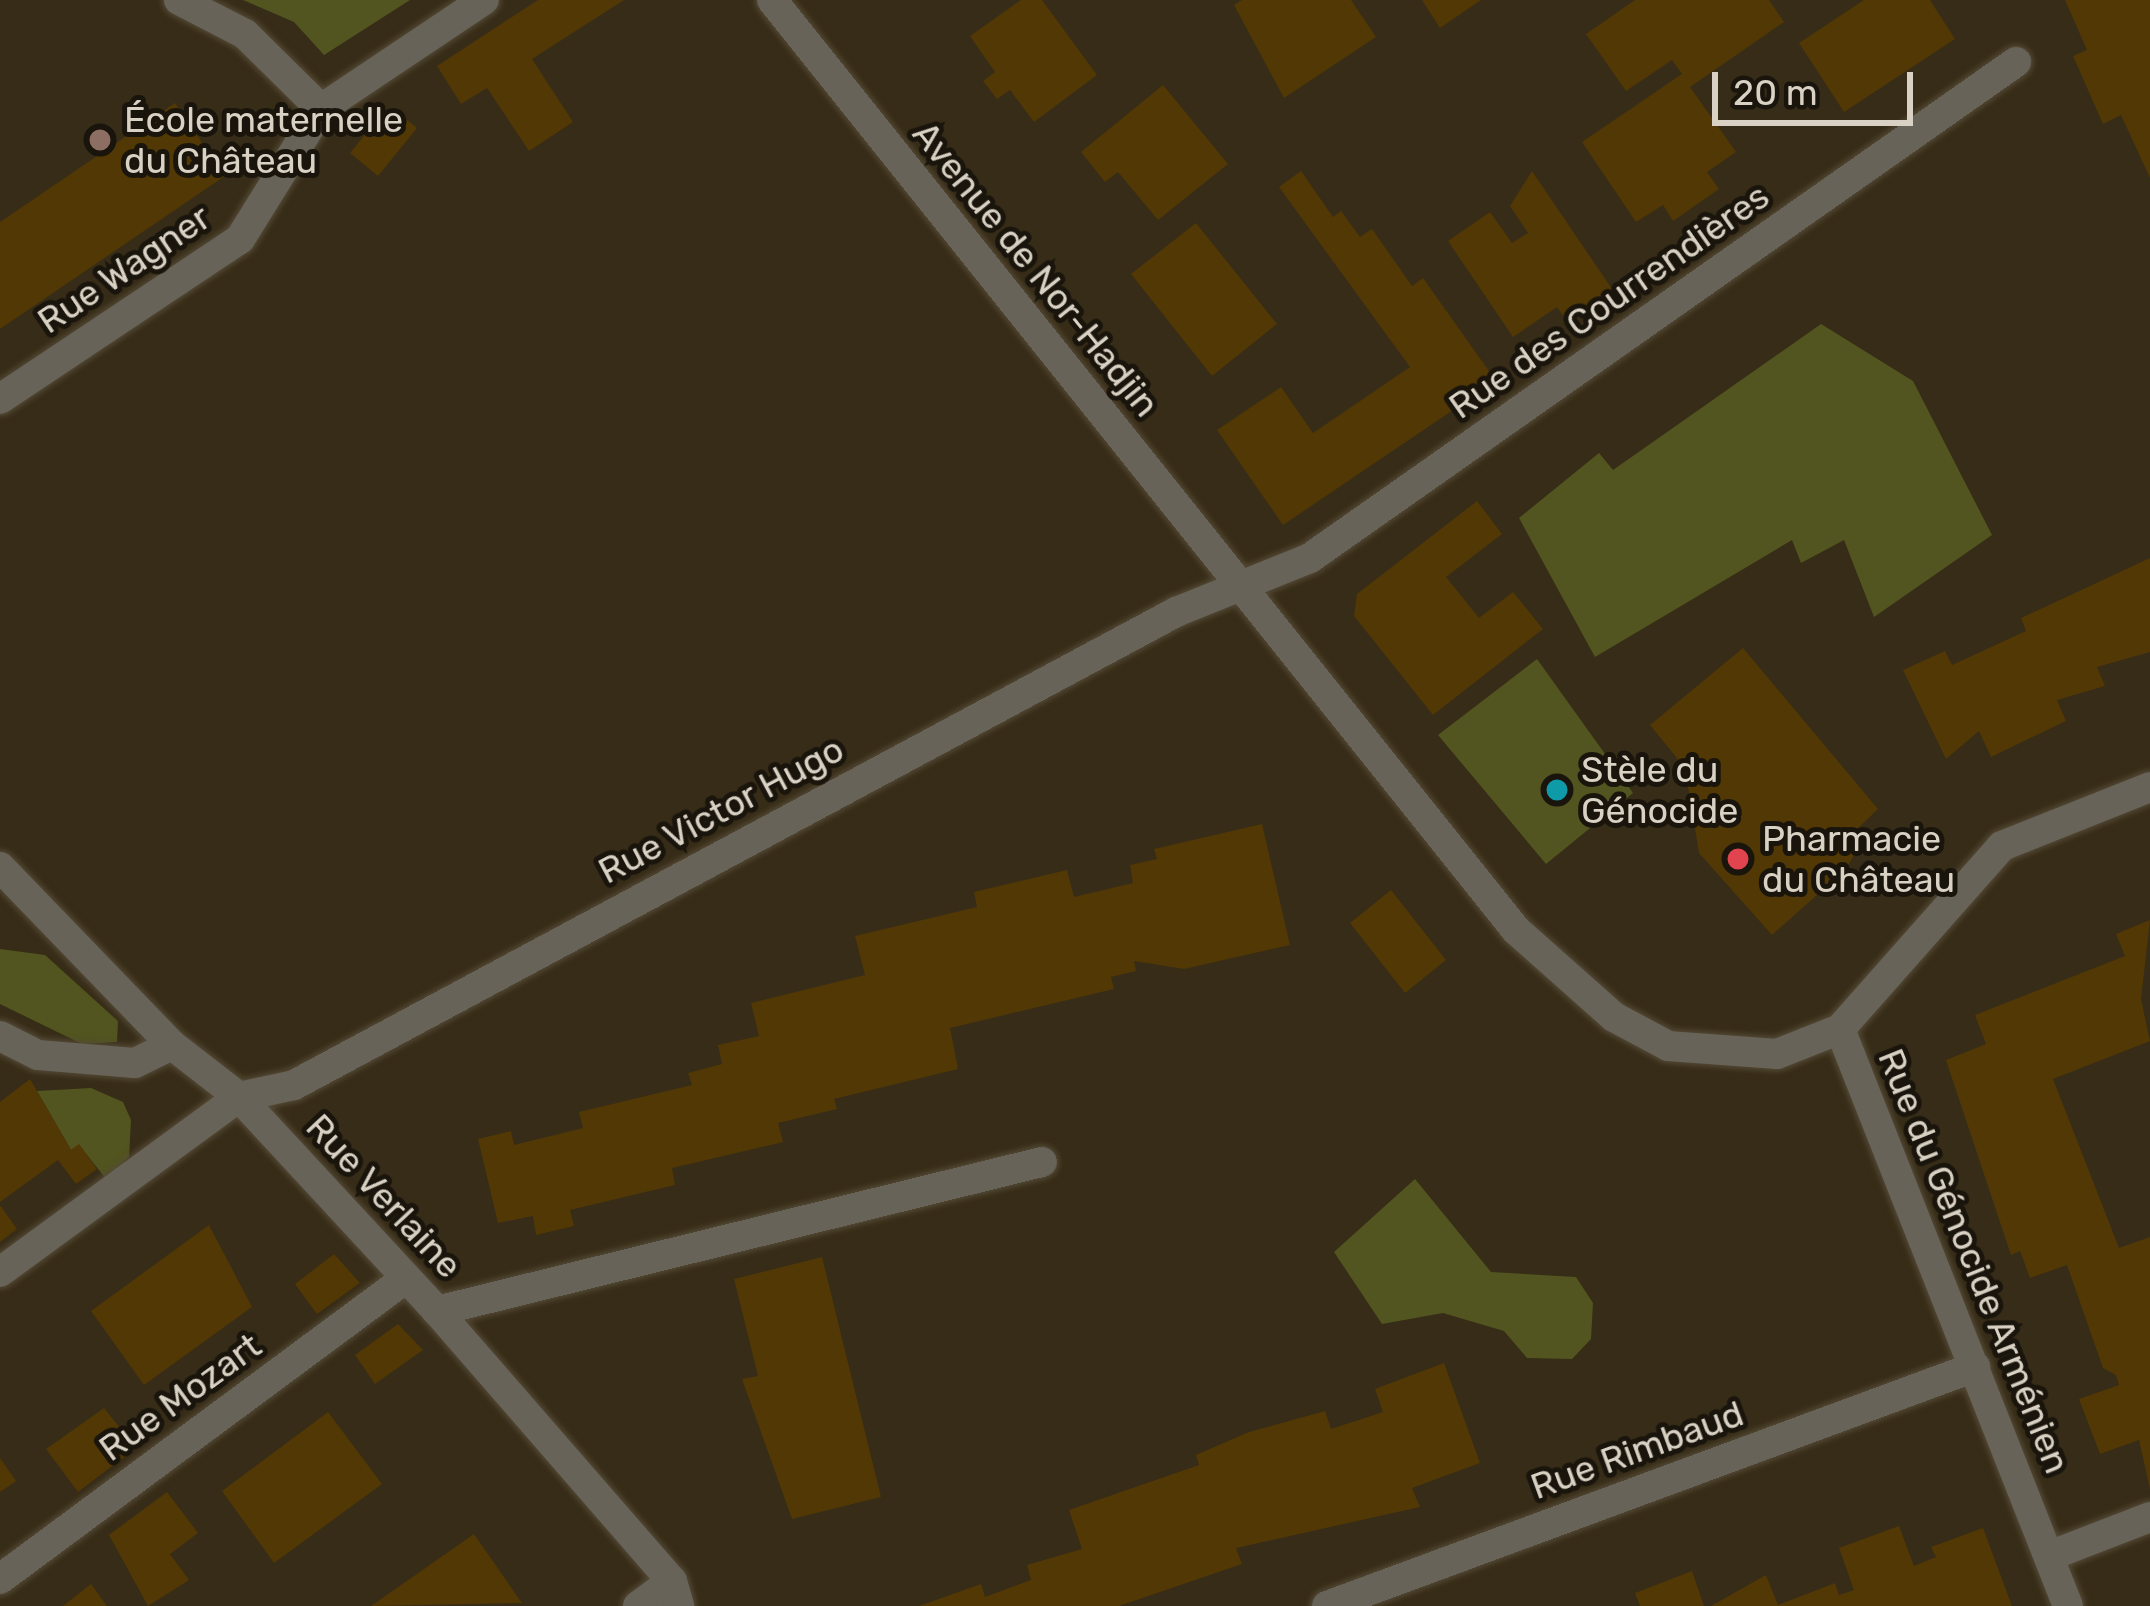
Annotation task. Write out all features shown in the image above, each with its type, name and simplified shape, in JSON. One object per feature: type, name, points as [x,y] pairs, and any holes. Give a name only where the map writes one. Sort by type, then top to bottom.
[{"type":"street","points":[[179,0],[245,34],[321,109]]},
{"type":"street","name":"Rue Wagner","points":[[0,399],[240,239],[321,109],[484,0]]},
{"type":"street","name":"Avenue de Nor-Hadjin","points":[[772,0],[1239,588]]},
{"type":"street","name":"Rue des Courrendières","points":[[1239,588],[1310,558],[2016,62]]},
{"type":"street","name":"Rue du Génocide Arménien","points":[[1239,588],[1516,930],[1614,1017],[1668,1046],[1715,1052],[1777,1054],[1840,1029],[2068,1606]]},
{"type":"street","name":"Rue Victor Hugo","points":[[239,1097],[294,1084],[1239,588]]},
{"type":"street","points":[[1840,1029],[2002,846],[2150,787]]},
{"type":"street","name":"Rue Verlaine","points":[[0,867],[172,1045],[239,1097],[437,1311],[675,1594]]},
{"type":"street","points":[[0,1036],[38,1054],[135,1064],[172,1045]]},
{"type":"street","points":[[0,1272],[239,1097]]},
{"type":"street","points":[[437,1311],[1042,1162]]},
{"type":"street","name":"Rue Mozart","points":[[0,1579],[406,1279]]},
{"type":"street","name":"Rue Rimbaud","points":[[1327,1606],[1975,1367]]},
{"type":"street","points":[[2049,1556],[2150,1517]]},
{"type":"street","points":[[638,1606],[675,1594]]},
{"type":"green space","points":[[243,0],[410,0],[324,55],[294,22]]},
{"type":"green space","points":[[1821,324],[1913,381],[1992,535],[1874,617],[1844,540],[1801,563],[1792,540],[1595,657],[1519,518],[1599,453],[1613,470]]},
{"type":"green space","points":[[1537,659],[1633,793],[1546,864],[1438,735]]},
{"type":"green space","points":[[0,949],[45,955],[118,1021],[117,1042],[82,1044],[0,1004]]},
{"type":"green space","points":[[91,1088],[123,1102],[131,1120],[129,1157],[107,1180],[79,1145],[71,1150],[37,1091]]},
{"type":"green space","points":[[1415,1179],[1491,1272],[1576,1277],[1593,1303],[1591,1339],[1572,1359],[1527,1358],[1504,1331],[1443,1313],[1382,1324],[1334,1252]]},
{"type":"building","points":[[538,0],[624,0],[532,59],[573,122],[529,151],[487,88],[461,104],[437,66]]},
{"type":"building","points":[[1021,0],[1042,0],[1097,75],[1034,122],[1010,90],[997,99],[983,81],[995,72],[970,36]]},
{"type":"building","points":[[1242,0],[1351,0],[1376,37],[1284,98],[1234,5]]},
{"type":"building","points":[[1422,0],[1481,0],[1440,28]]},
{"type":"building","points":[[1635,0],[1769,0],[1784,22],[1690,87],[1736,152],[1707,172],[1719,189],[1673,221],[1663,205],[1636,222],[1582,142],[1682,74],[1672,60],[1626,91],[1586,34]]},
{"type":"building","points":[[1864,0],[1930,0],[1955,39],[1844,112],[1799,43]]},
{"type":"building","points":[[2065,0],[2150,0],[2150,178],[2121,115],[2103,124],[2073,56],[2087,50]]},
{"type":"building","points":[[1163,85],[1228,164],[1158,220],[1118,172],[1105,182],[1081,152]]},
{"type":"building","points":[[175,103],[225,176],[0,329],[0,222]]},
{"type":"building","points":[[400,114],[417,128],[378,176],[350,153],[376,121],[389,131]]},
{"type":"building","points":[[1301,171],[1333,217],[1341,211],[1360,237],[1372,229],[1412,286],[1423,278],[1496,381],[1283,525],[1217,430],[1281,387],[1313,433],[1410,367],[1279,187]]},
{"type":"building","points":[[1532,171],[1614,292],[1568,323],[1557,307],[1513,337],[1448,241],[1490,212],[1512,243],[1528,233],[1510,206]]},
{"type":"building","points":[[1196,223],[1277,324],[1212,376],[1131,274]]},
{"type":"building","points":[[1477,501],[1502,534],[1446,577],[1479,618],[1513,592],[1543,629],[1433,715],[1354,616],[1357,594]]},
{"type":"building","points":[[2150,558],[2150,652],[2097,667],[2105,686],[2057,700],[2066,721],[1991,757],[1979,731],[1946,759],[1903,670],[1945,651],[1952,665],[2026,631],[2021,618]]},
{"type":"building","points":[[1743,648],[1878,809],[1849,837],[1858,848],[1846,869],[1772,935],[1699,853],[1685,768],[1650,725]]},
{"type":"building","points":[[1262,824],[1290,945],[1184,969],[1134,961],[1136,971],[1111,977],[1114,989],[950,1028],[958,1069],[834,1099],[837,1109],[778,1123],[783,1142],[672,1168],[675,1185],[570,1210],[574,1226],[536,1235],[533,1216],[498,1223],[478,1139],[511,1131],[514,1145],[583,1128],[579,1112],[692,1085],[688,1073],[722,1064],[718,1045],[759,1036],[751,1003],[865,975],[855,936],[977,907],[974,892],[1067,870],[1074,897],[1133,883],[1130,865],[1157,859],[1154,849]]},
{"type":"building","points":[[1391,890],[1446,960],[1405,993],[1350,923]]},
{"type":"building","points":[[2150,920],[2141,999],[2150,1041],[2053,1079],[2119,1248],[2150,1237],[2150,1489],[2139,1440],[2100,1454],[2079,1399],[2119,1385],[2116,1375],[2103,1368],[2067,1265],[2030,1278],[2020,1251],[2011,1255],[1946,1060],[1986,1044],[1975,1015],[2125,956],[2116,934]]},
{"type":"building","points":[[30,1079],[71,1150],[79,1144],[97,1169],[76,1184],[58,1160],[0,1202],[0,1102]]},
{"type":"building","points":[[0,1205],[17,1229],[0,1242]]},
{"type":"building","points":[[209,1225],[252,1307],[144,1385],[91,1311]]},
{"type":"building","points":[[334,1254],[360,1283],[317,1314],[295,1284]]},
{"type":"building","points":[[822,1257],[881,1497],[792,1519],[742,1379],[758,1376],[734,1279]]},
{"type":"building","points":[[398,1324],[423,1350],[375,1384],[355,1355]]},
{"type":"building","points":[[1444,1363],[1480,1463],[1412,1488],[1420,1507],[1236,1548],[1242,1564],[1119,1606],[919,1606],[981,1584],[985,1597],[1031,1580],[1027,1565],[1082,1549],[1069,1510],[1199,1465],[1196,1455],[1249,1432],[1325,1411],[1331,1429],[1383,1412],[1375,1389]]},
{"type":"building","points":[[104,1408],[136,1448],[78,1492],[46,1449]]},
{"type":"building","points":[[328,1412],[382,1484],[274,1563],[222,1491]]},
{"type":"building","points":[[0,1458],[16,1481],[0,1492]]},
{"type":"building","points":[[167,1492],[198,1533],[170,1554],[189,1580],[148,1606],[109,1535]]},
{"type":"building","points":[[1899,1526],[1914,1566],[1936,1557],[1931,1547],[1983,1528],[2012,1606],[1711,1606],[1766,1575],[1778,1605],[1835,1583],[1839,1595],[1854,1590],[1839,1548]]},
{"type":"building","points":[[474,1534],[522,1603],[371,1606]]},
{"type":"building","points":[[1692,1571],[1704,1606],[1640,1606],[1635,1593]]},
{"type":"building","points":[[91,1584],[107,1606],[63,1606]]},
{"type":"place","name":"École maternelle du Château","points":[[100,140]]},
{"type":"place","name":"Stèle du Génocide","points":[[1557,790]]},
{"type":"place","name":"Pharmacie du Château","points":[[1738,859]]}]
